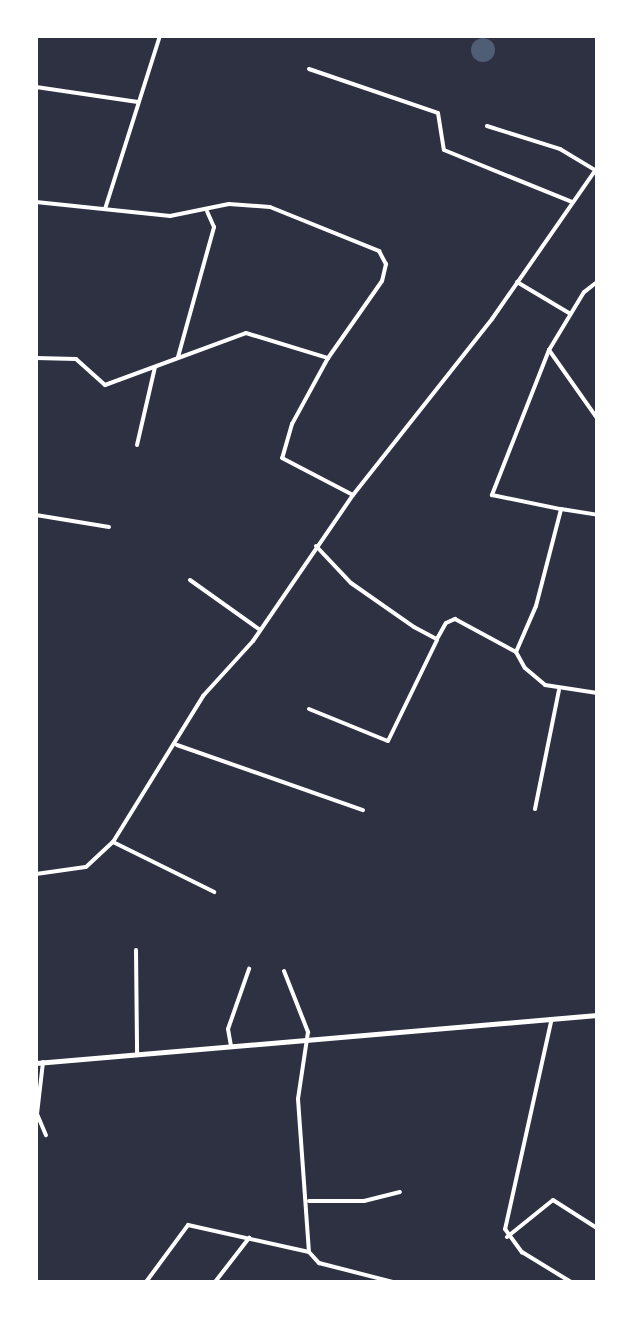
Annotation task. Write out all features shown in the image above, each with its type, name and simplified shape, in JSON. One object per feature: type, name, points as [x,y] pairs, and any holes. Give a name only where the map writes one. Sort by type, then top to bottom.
[{"type":"street","points":[[105,209],[160,36]]},
{"type":"street","points":[[309,69],[438,113],[444,150],[572,202]]},
{"type":"street","points":[[36,87],[138,102]]},
{"type":"street","points":[[36,874],[86,867],[113,842],[177,745],[210,685],[260,630],[353,495],[517,282],[596,169],[560,149],[487,126]]},
{"type":"street","points":[[36,202],[170,216],[207,211],[229,204],[270,207],[368,244],[383,255],[382,281],[328,358],[292,424],[282,458],[353,495]]},
{"type":"street","points":[[177,358],[214,227],[207,211]]},
{"type":"street","points":[[517,282],[569,313]]},
{"type":"street","points":[[597,282],[569,313],[549,350],[492,495],[597,515]]},
{"type":"street","points":[[36,358],[76,359],[105,385],[256,332],[328,358]]},
{"type":"street","points":[[549,350],[597,418]]},
{"type":"street","points":[[137,445],[155,367]]},
{"type":"street","points":[[516,652],[536,606],[561,509]]},
{"type":"street","points":[[36,515],[109,527]]},
{"type":"street","points":[[316,546],[351,583],[437,639]]},
{"type":"street","points":[[190,580],[260,630]]},
{"type":"street","points":[[309,709],[388,741],[437,639],[446,623],[455,619],[516,652],[535,679],[559,690],[597,693]]},
{"type":"street","points":[[535,809],[559,690]]},
{"type":"street","points":[[177,745],[363,810]]},
{"type":"street","points":[[113,842],[214,892]]},
{"type":"street","points":[[136,950],[137,1053]]},
{"type":"street","points":[[231,1048],[228,1029],[249,969]]},
{"type":"street","points":[[284,971],[308,1042],[298,1099],[309,1201],[309,1252]]},
{"type":"street","points":[[46,1135],[37,1114],[40,1062],[551,1022],[597,1015]]},
{"type":"street","points":[[551,1022],[505,1212],[507,1237],[522,1252],[568,1281]]},
{"type":"street","points":[[309,1201],[364,1201],[400,1192]]},
{"type":"street","points":[[507,1237],[553,1200],[597,1228]]},
{"type":"street","points":[[146,1282],[188,1225],[309,1252],[319,1263],[393,1282]]},
{"type":"street","points":[[215,1282],[249,1238]]},
{"type":"water","points":[[483,38],[491,42],[495,50],[491,58],[483,62],[475,58],[471,50],[475,42]]}]
